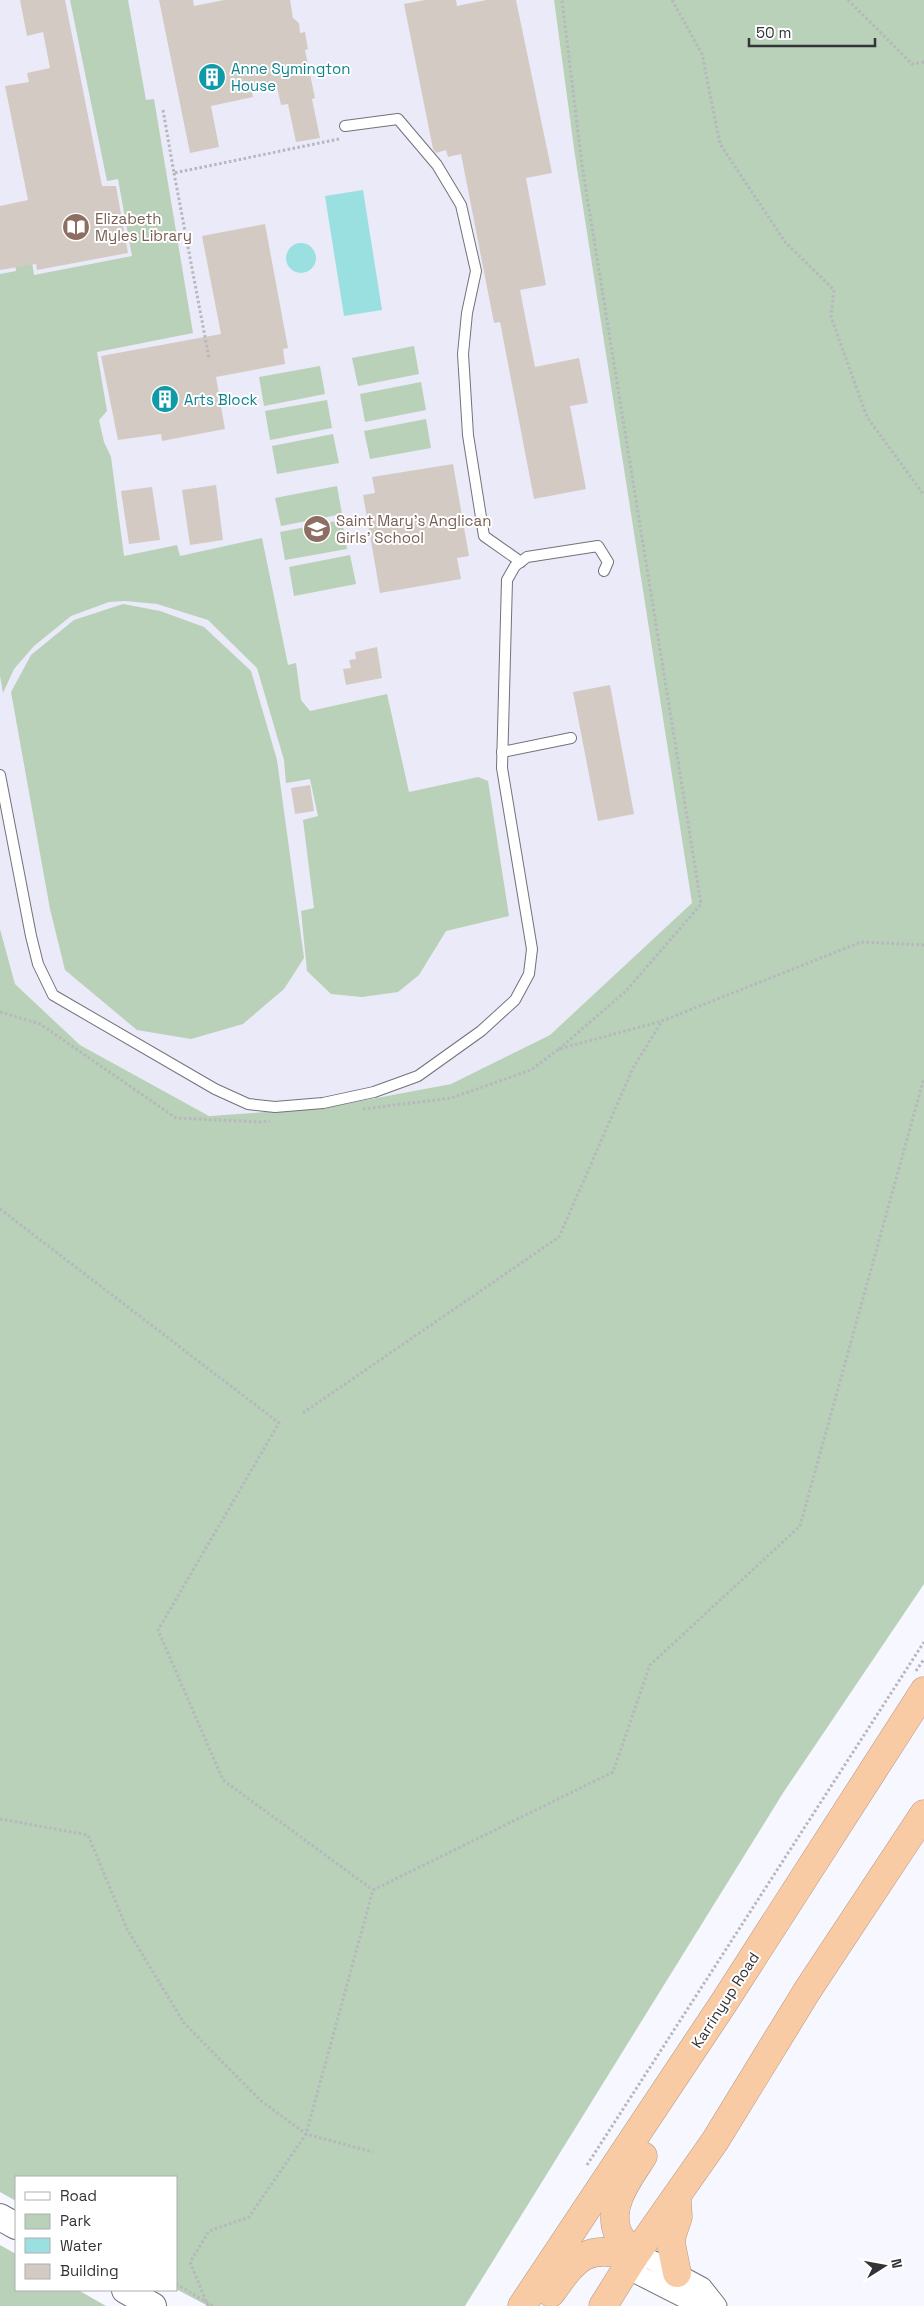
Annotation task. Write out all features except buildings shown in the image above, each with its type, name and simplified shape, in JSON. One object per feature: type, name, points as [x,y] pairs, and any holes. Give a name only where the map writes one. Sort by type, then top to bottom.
[{"type":"highway","name":"Karrinyup Road","points":[[522,2306],[723,2004],[924,1691]]},
{"type":"highway","points":[[603,2306],[633,2258],[714,2141],[807,1991],[924,1814]]},
{"type":"highway","points":[[633,2258],[618,2232],[614,2211],[626,2183],[672,2107],[723,2004]]},
{"type":"highway","points":[[677,2197],[678,2217],[671,2244],[677,2273]]},
{"type":"highway","points":[[542,2306],[572,2265],[588,2254],[601,2250],[616,2252],[633,2258]]},
{"type":"main road","points":[[0,2216],[15,2225]]},
{"type":"main road","points":[[127,2291],[153,2306]]},
{"type":"street","points":[[633,2258],[648,2258],[702,2287],[717,2306],[696,2304],[639,2275],[633,2258]]},
{"type":"lane","points":[[344,126],[398,119],[437,165],[461,204],[476,271],[466,313],[463,354],[468,435],[477,504],[484,536],[521,562]]},
{"type":"lane","points":[[0,775],[31,936],[38,964],[53,995],[215,1088],[248,1104],[275,1107],[323,1103],[374,1092],[418,1076],[481,1031],[515,1000],[528,974],[532,949],[502,768],[507,580],[514,566],[528,557],[598,546],[608,562],[604,571]]},
{"type":"lane","points":[[502,752],[571,738]]},
{"type":"path","points":[[355,1110],[451,1098],[532,1070],[626,990],[701,904],[582,165],[562,0]]},
{"type":"path","points":[[672,0],[702,54],[720,144],[785,242],[834,290],[831,317],[866,417],[924,495]]},
{"type":"path","points":[[848,0],[912,64],[924,62]]},
{"type":"path","points":[[163,110],[209,358]]},
{"type":"path","points":[[174,173],[346,137]]},
{"type":"path","points":[[558,1048],[662,1021],[862,942],[924,945]]},
{"type":"path","points":[[0,1012],[40,1024],[176,1118],[260,1122],[279,1120]]},
{"type":"path","points":[[304,1413],[559,1237],[633,1068],[662,1021]]},
{"type":"path","points":[[207,2304],[190,2262],[209,2231],[249,2217],[306,2134],[373,1890],[613,1772],[650,1665],[800,1526],[924,1078]]},
{"type":"path","points":[[0,1209],[279,1423],[158,1630],[223,1780],[373,1890]]},
{"type":"path","points":[[582,2173],[924,1642]]},
{"type":"path","points":[[0,1819],[88,1835],[127,1929],[184,2023],[260,2100],[306,2134],[373,2152]]},
{"type":"path","points":[[178,2285],[213,2306]]},
{"type":"shaded area","name":"Saint Mary's Anglican Girls' School","points":[[0,0],[554,0],[575,156],[693,903],[550,1035],[451,1084],[323,1108],[209,1116],[80,1045],[15,984],[0,929]]},
{"type":"green space","points":[[70,0],[128,0],[146,100],[154,99],[193,333],[97,352],[107,411],[99,420],[104,442],[111,457],[124,556],[177,545],[180,556],[262,538],[288,665],[296,663],[301,700],[310,711],[387,694],[409,792],[478,777],[488,781],[509,916],[446,931],[419,975],[398,992],[362,997],[331,994],[307,971],[301,911],[314,908],[303,820],[318,816],[310,779],[286,783],[284,760],[257,668],[208,620],[157,604],[125,601],[109,602],[71,616],[34,646],[14,669],[3,693],[0,676],[0,274],[16,271],[13,247],[29,245],[34,275],[132,256],[118,179],[107,181]]},
{"type":"green space","points":[[554,0],[924,0],[924,1584],[783,1793],[465,2306],[208,2306],[178,2290],[178,2176],[15,2176],[15,2200],[0,2192],[0,929],[15,984],[80,1045],[209,1116],[323,1108],[451,1084],[550,1035],[692,903],[575,156]]},
{"type":"green space","points":[[414,346],[419,374],[358,386],[352,358]]},
{"type":"green space","points":[[320,366],[325,394],[264,406],[259,377]]},
{"type":"green space","points":[[421,382],[426,410],[365,422],[360,394]]},
{"type":"green space","points":[[327,400],[332,428],[270,440],[265,411]]},
{"type":"green space","points":[[426,419],[431,448],[370,459],[364,431]]},
{"type":"green space","points":[[333,434],[339,463],[277,474],[272,446]]},
{"type":"green space","points":[[337,486],[342,514],[281,526],[275,498]]},
{"type":"green space","points":[[342,520],[347,549],[285,560],[280,532]]},
{"type":"green space","points":[[350,555],[356,584],[294,596],[289,567]]},
{"type":"green space","points":[[123,604],[160,611],[204,627],[251,671],[277,760],[304,958],[284,989],[243,1024],[191,1039],[137,1030],[65,970],[50,909],[11,692],[31,655],[74,620]]},
{"type":"green space","points":[[0,2245],[15,2253],[15,2291],[80,2291],[106,2306],[0,2306]]},
{"type":"water","points":[[363,190],[382,310],[344,316],[325,196]]},
{"type":"water","points":[[301,243],[312,247],[316,258],[312,269],[301,273],[290,269],[286,258],[290,247]]},
{"type":"place","name":"Anne Symington House","points":[[212,77]]},
{"type":"place","name":"Elizabeth Myles Library","points":[[76,227]]},
{"type":"place","name":"Arts Block","points":[[165,399]]},
{"type":"place","name":"Saint Mary's Anglican Girls' School","points":[[317,529]]}]
